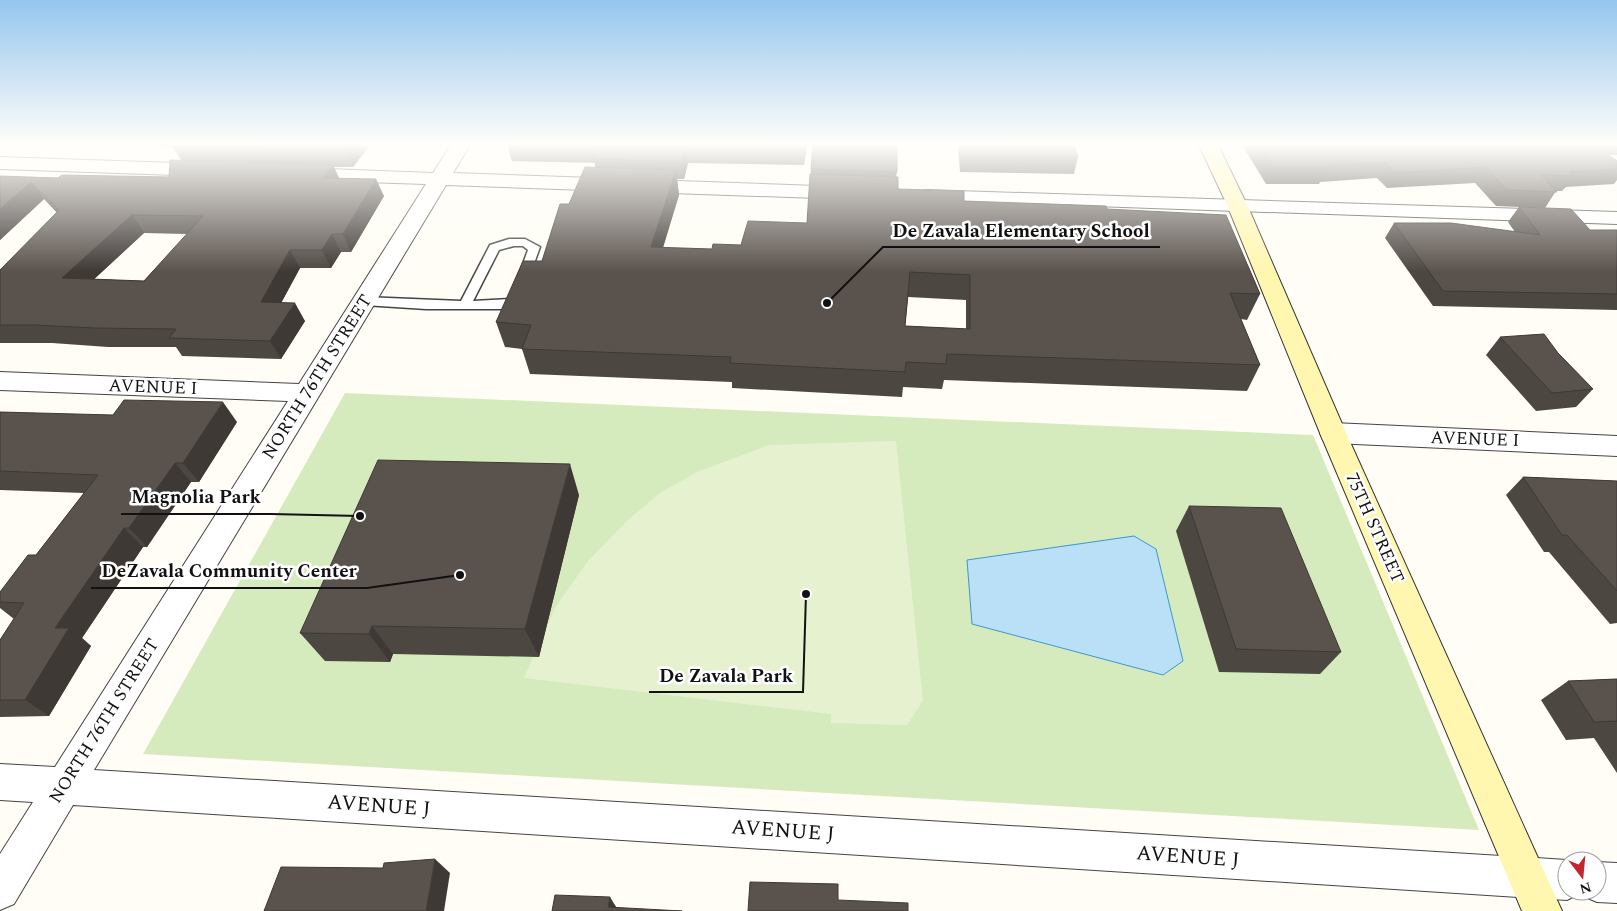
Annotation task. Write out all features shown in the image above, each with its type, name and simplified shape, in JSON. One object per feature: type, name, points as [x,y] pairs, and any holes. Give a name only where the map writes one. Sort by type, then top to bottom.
[{"type":"main road","name":"75TH STREET","points":[[1229,188],[1333,433],[1542,911]]},
{"type":"street","name":"NORTH 76TH STREET","points":[[0,890],[434,188]]},
{"type":"street","points":[[682,188],[867,194]]},
{"type":"street","points":[[907,195],[1617,218]]},
{"type":"street","name":"AVENUE I","points":[[0,381],[306,394]]},
{"type":"street","name":"AVENUE I","points":[[1333,433],[1617,446]]},
{"type":"street","name":"AVENUE J","points":[[0,782],[1557,880]]},
{"type":"lane","points":[[364,301],[465,305],[507,305],[515,302],[534,247],[529,243],[507,243],[494,248],[465,305]]},
{"type":"green space","points":[[345,393],[1313,435],[1479,830],[143,754]]},
{"type":"green space","points":[[896,441],[923,701],[907,725],[831,723],[831,714],[524,678],[555,608],[588,561],[630,518],[660,493],[697,472],[769,445]]},
{"type":"water","points":[[1134,536],[1156,549],[1183,661],[1163,675],[972,624],[967,560]]},
{"type":"building","points":[[0,188],[25,188],[0,209]]},
{"type":"building","points":[[37,188],[371,188],[343,234],[332,234],[322,250],[290,250],[261,302],[295,303],[270,341],[169,338],[176,329],[0,325],[0,270],[59,210]],"holes":[[[132,215],[203,216],[144,281],[62,278]]]},
{"type":"building","points":[[576,188],[670,188],[651,247],[712,249],[713,244],[741,245],[748,221],[807,223],[809,188],[898,188],[964,191],[964,201],[1106,206],[1107,209],[1226,215],[1260,294],[1230,293],[1260,365],[947,354],[946,364],[906,362],[905,372],[730,363],[731,357],[522,349],[531,325],[496,322],[523,261],[542,261],[560,204],[569,204]],"holes":[[[910,272],[970,275],[970,329],[905,326]]]},
{"type":"building","points":[[1505,188],[1553,188],[1557,192],[1507,190]]},
{"type":"building","points":[[1519,207],[1571,209],[1590,230],[1617,230],[1617,294],[1443,291],[1394,223],[1451,223],[1540,235]]},
{"type":"building","points":[[1544,334],[1558,353],[1593,389],[1552,393],[1500,337]]},
{"type":"building","points":[[124,400],[223,402],[183,463],[175,463],[129,528],[124,528],[55,628],[69,628],[25,700],[0,700],[0,640],[24,603],[0,602],[0,592],[28,555],[36,555],[98,475],[0,471],[0,412],[113,415]]},
{"type":"building","points":[[378,460],[570,464],[525,629],[372,626],[369,634],[300,633]]},
{"type":"building","points":[[1523,477],[1617,481],[1617,591],[1567,535],[1562,535]]},
{"type":"building","points":[[1189,506],[1281,508],[1341,652],[1236,649]]},
{"type":"building","points":[[1617,679],[1617,721],[1594,722],[1568,681]]},
{"type":"building","points":[[435,859],[426,911],[264,911],[281,867],[383,868],[384,863]]},
{"type":"building","points":[[750,882],[838,884],[838,900],[908,903],[908,911],[748,911]]},
{"type":"building","points":[[555,895],[610,897],[608,907],[682,911],[552,911]]},
{"type":"place","name":"De Zavala Elementary School","points":[[827,303]]},
{"type":"place","name":"Magnolia Park","points":[[360,516]]},
{"type":"place","name":"DeZavala Community Center","points":[[460,575]]},
{"type":"place","name":"De Zavala Park","points":[[806,594]]}]
